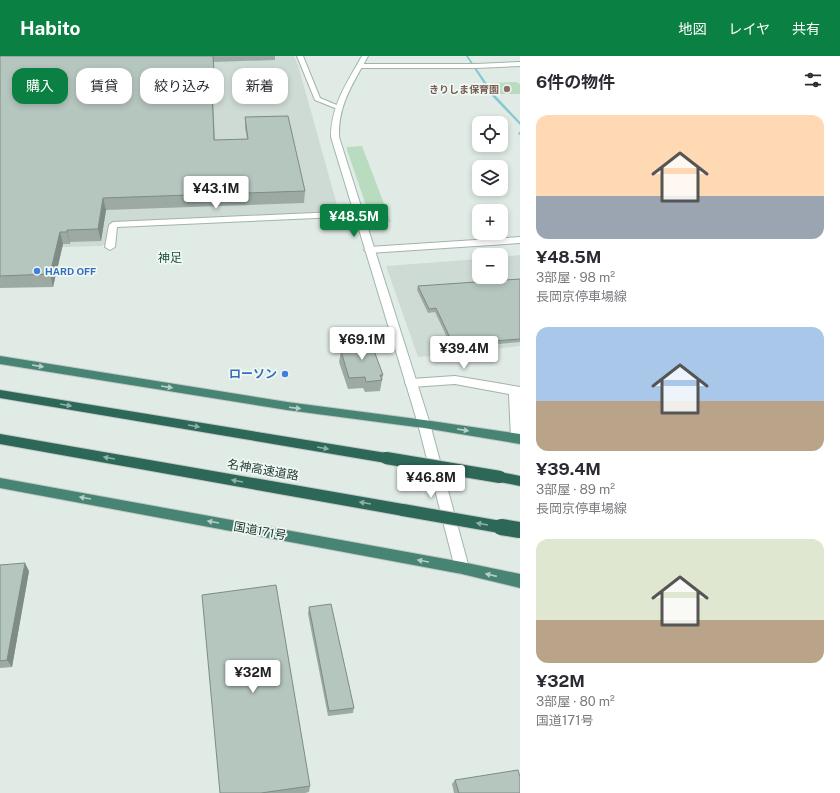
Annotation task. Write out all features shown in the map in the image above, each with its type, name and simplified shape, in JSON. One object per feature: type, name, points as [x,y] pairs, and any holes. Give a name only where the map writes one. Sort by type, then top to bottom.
[{"type":"highway","points":[[0,360],[287,406],[424,424],[518,439]]},
{"type":"highway","points":[[0,394],[520,481]]},
{"type":"highway","name":"名神高速道路","points":[[0,439],[520,530]]},
{"type":"highway","name":"国道171号","points":[[0,482],[462,568],[520,581]]},
{"type":"street","points":[[300,56],[317,99],[337,107]]},
{"type":"street","points":[[365,56],[337,107],[334,126],[335,137],[424,424],[462,568]]},
{"type":"street","points":[[495,56],[502,64]]},
{"type":"street","points":[[360,66],[473,66],[520,64]]},
{"type":"street","points":[[110,247],[113,225],[358,214]]},
{"type":"street","points":[[369,250],[520,240]]},
{"type":"street","points":[[411,383],[455,380],[517,391],[518,439]]},
{"type":"shaded area","points":[[0,56],[294,56],[298,65],[339,212],[112,223],[107,227],[106,243],[101,246],[0,249]]},
{"type":"shaded area","points":[[520,255],[520,346],[418,357],[386,266],[472,260],[472,284],[508,284],[508,256]]},
{"type":"green space","name":"きりしま保育園","points":[[516,82],[520,84],[520,94],[498,94],[491,83]]},
{"type":"green space","points":[[362,146],[391,222],[372,223],[347,150],[347,147]]},
{"type":"building","points":[[0,56],[213,56],[214,68],[140,68],[140,104],[213,104],[214,140],[248,139],[245,117],[288,116],[305,191],[103,198],[98,229],[67,230],[67,232],[60,232],[50,274],[0,276]]},
{"type":"building","points":[[520,279],[520,339],[453,344],[436,308],[429,309],[418,286],[472,282],[472,284],[508,284],[508,280]]},
{"type":"building","points":[[365,335],[370,349],[373,348],[383,375],[380,375],[382,380],[366,382],[365,377],[349,378],[341,351],[355,350],[352,340]]},
{"type":"building","points":[[25,563],[7,660],[0,661],[0,565]]},
{"type":"building","points":[[276,585],[310,786],[261,793],[220,793],[202,595]]},
{"type":"building","points":[[331,604],[354,708],[329,711],[309,607]]},
{"type":"building","points":[[518,770],[520,777],[520,793],[459,793],[455,780]]},
{"type":"waterway","points":[[467,56],[493,95],[520,124]]},
{"type":"place","name":"きりしま保育園","points":[[507,89]]},
{"type":"place","name":"HARD OFF","points":[[37,271]]},
{"type":"place","name":"ローソン","points":[[285,374]]},
{"type":"district","name":"神足","points":[[170,258]]}]
